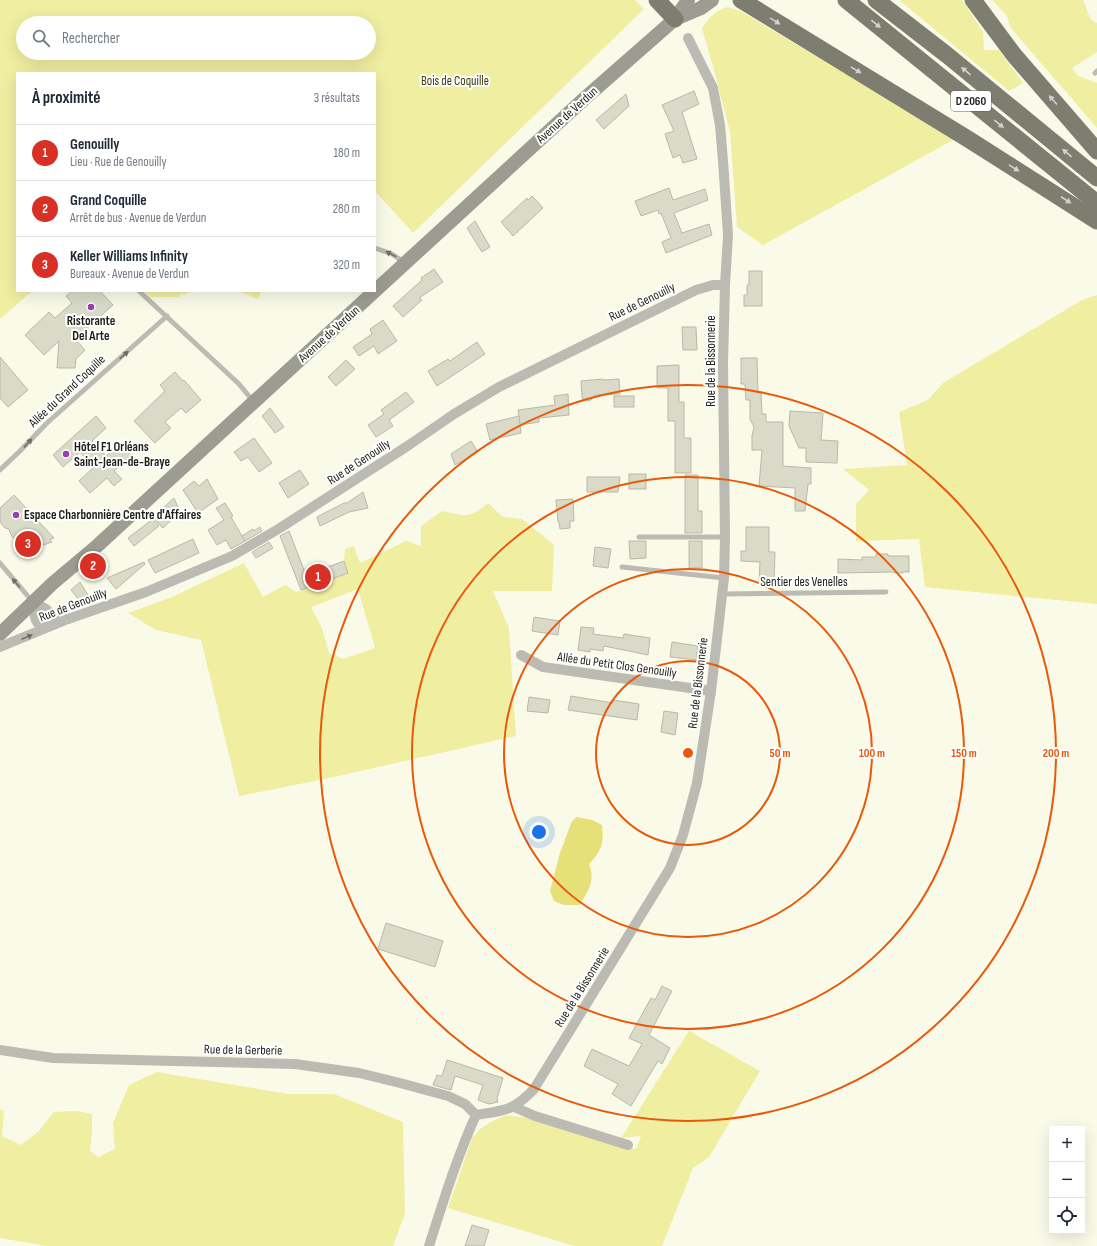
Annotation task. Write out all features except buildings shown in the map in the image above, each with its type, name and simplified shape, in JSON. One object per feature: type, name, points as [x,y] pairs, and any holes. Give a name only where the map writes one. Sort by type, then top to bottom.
[{"type":"highway","points":[[657,0],[676,19]]},
{"type":"highway","points":[[742,0],[974,143],[1097,221]]},
{"type":"highway","name":"D 2060","points":[[846,0],[1097,203]]},
{"type":"highway","name":"D 2060","points":[[876,0],[947,55],[1097,178]]},
{"type":"highway","points":[[973,0],[1014,55],[1097,150]]},
{"type":"main road","name":"Avenue de Verdun","points":[[376,291],[584,99],[676,19],[688,0]]},
{"type":"main road","name":"Avenue de Verdun","points":[[676,19],[701,8],[712,0]]},
{"type":"main road","name":"Avenue de Verdun","points":[[0,634],[33,602],[97,546],[374,292]]},
{"type":"street","name":"Rue de la Bissonnerie","points":[[476,1115],[514,1107],[534,1089],[670,868],[682,835],[697,783],[711,690],[724,578],[723,364],[728,235],[720,125],[713,88],[688,38]]},
{"type":"street","name":"Rue de Genouilly","points":[[0,647],[68,620],[146,592],[232,556],[280,528],[454,414],[499,387],[696,290],[714,285],[725,285]]},
{"type":"street","points":[[33,602],[46,609],[55,618],[68,620]]},
{"type":"street","points":[[33,602],[35,619],[37,623],[41,626],[54,626]]},
{"type":"street","name":"Allée du Petit Clos Genouilly","points":[[521,655],[542,667],[711,690]]},
{"type":"street","name":"Rue de la Gerberie","points":[[0,1050],[53,1058],[295,1064],[359,1072],[448,1096],[465,1104],[476,1115]]},
{"type":"street","points":[[514,1107],[535,1116],[628,1145]]},
{"type":"street","points":[[429,1246],[466,1137],[476,1115]]},
{"type":"lane","points":[[376,248],[392,254],[405,264]]},
{"type":"lane","points":[[140,292],[239,384],[254,402]]},
{"type":"lane","name":"Allée du Grand Coquille","points":[[0,470],[52,418],[167,316]]},
{"type":"lane","points":[[639,536],[725,537]]},
{"type":"lane","points":[[0,563],[33,602]]},
{"type":"lane","points":[[622,567],[724,578]]},
{"type":"lane","name":"Sentier des Venelles","points":[[722,594],[886,592]]},
{"type":"green space","name":"Bois de Coquille","points":[[0,0],[635,0],[644,9],[413,233],[376,192],[376,72],[16,72],[16,292],[31,292],[0,319]]},
{"type":"green space","points":[[899,0],[962,0],[983,32],[984,50],[999,50],[1023,83],[1009,91]]},
{"type":"green space","points":[[992,0],[1083,0],[1091,20],[1097,23],[1097,52],[1072,68],[1078,76],[1097,83],[1097,128],[1010,27],[1007,16]]},
{"type":"green space","points":[[728,7],[740,11],[955,139],[763,245],[737,227],[730,132],[702,29],[713,15]]},
{"type":"green space","points":[[144,292],[188,292],[184,295],[182,293],[178,297],[150,297]]},
{"type":"green space","points":[[242,292],[261,292],[257,299]]},
{"type":"green space","points":[[1097,295],[1097,604],[925,587],[919,539],[856,541],[856,504],[869,490],[843,469],[907,465],[899,412],[928,400],[943,383],[1082,300]]},
{"type":"green space","points":[[488,503],[503,517],[522,519],[554,545],[552,591],[493,591],[509,628],[516,736],[320,780],[239,796],[201,640],[156,630],[128,613],[172,597],[244,563],[263,597],[285,585],[296,592],[348,573],[344,561],[345,549],[354,546],[360,563],[406,541],[421,546],[421,526],[442,511],[466,515],[476,512]],"holes":[[[358,589],[375,648],[343,659],[329,653],[322,628],[311,607]]]},
{"type":"green space","points":[[689,1031],[760,1071],[709,1157],[693,1168],[662,1246],[574,1246],[448,1208],[472,1138],[480,1129],[506,1115],[534,1119],[636,1149],[641,1136],[621,1138]]},
{"type":"green space","points":[[157,1072],[289,1094],[334,1094],[403,1122],[405,1213],[393,1246],[47,1246],[0,1238],[0,1109],[4,1111],[2,1136],[21,1145],[38,1132],[54,1112],[76,1111],[92,1114],[90,1151],[98,1157],[115,1149],[113,1123],[129,1085]]},
{"type":"shaded area","points":[[577,817],[592,820],[602,825],[603,837],[597,855],[589,864],[592,876],[590,886],[580,905],[564,905],[554,901],[550,891],[560,853],[572,821]]},
{"type":"place","name":"Ristorante Del Arte","points":[[91,307]]},
{"type":"place","name":"Hôtel F1 Orléans Saint-Jean-de-Braye","points":[[66,454]]},
{"type":"place","name":"Espace Charbonnière Centre d'Affaires","points":[[16,515]]},
{"type":"place","name":"Keller Williams Infinity","points":[[28,544]]},
{"type":"place","name":"Grand Coquille","points":[[93,566]]},
{"type":"place","name":"Genouilly","points":[[318,577]]}]
